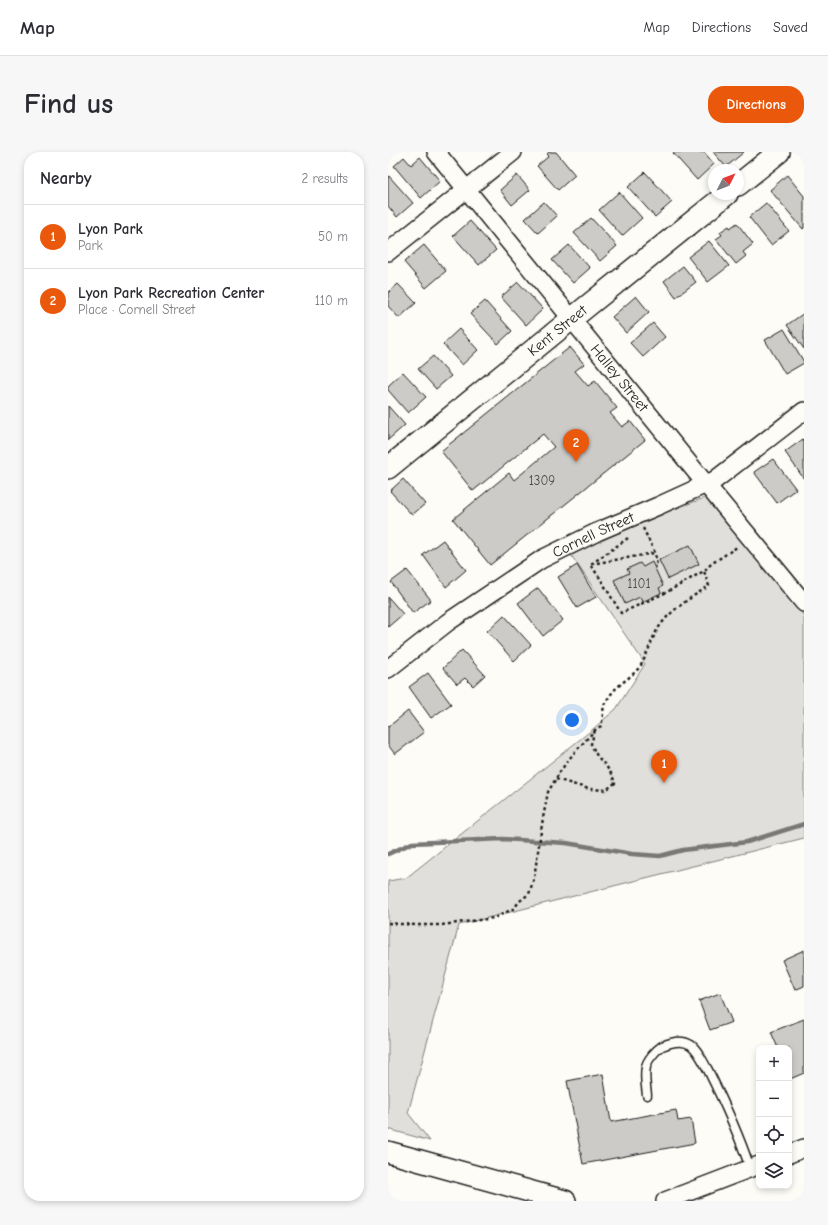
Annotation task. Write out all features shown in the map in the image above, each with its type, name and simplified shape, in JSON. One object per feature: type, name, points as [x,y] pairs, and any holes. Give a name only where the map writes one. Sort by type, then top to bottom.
[{"type":"street","name":"Halley Street","points":[[436,152],[804,604]]},
{"type":"street","points":[[388,252],[513,152]]},
{"type":"street","points":[[744,180],[779,152]]},
{"type":"street","name":"Kent Street","points":[[388,468],[719,200]]},
{"type":"street","name":"Cornell Street","points":[[388,669],[448,622],[542,558],[596,532],[715,480],[804,411]]},
{"type":"street","points":[[792,1153],[804,1148]]},
{"type":"street","points":[[388,1152],[565,1201]]},
{"type":"street","points":[[665,1201],[755,1167]]},
{"type":"lane","points":[[646,1095],[646,1066],[652,1055],[659,1048],[670,1042],[680,1041],[691,1044],[698,1052],[714,1082],[742,1144],[755,1167]]},
{"type":"path","points":[[636,531],[643,527],[655,553],[657,566],[655,567]]},
{"type":"path","points":[[590,564],[631,535]]},
{"type":"path","points":[[590,564],[621,613],[667,592],[704,571],[711,564],[730,553],[738,546]]},
{"type":"path","points":[[590,564],[655,553]]},
{"type":"path","points":[[388,923],[442,925],[494,918],[513,909],[529,894],[538,861],[543,818],[548,792],[573,754],[595,730],[601,726],[604,716],[604,704],[613,691],[623,681],[635,673],[642,664],[655,633],[665,619],[678,606],[709,586],[704,571]]},
{"type":"path","points":[[556,779],[589,789],[606,790],[615,783],[612,775],[597,756],[591,744],[595,730]]},
{"type":"shaded area","points":[[710,496],[804,616],[804,838],[459,925],[408,1113],[430,1141],[388,1129],[388,881],[406,878],[593,729],[616,709],[645,664],[571,555],[639,523]]},
{"type":"building","points":[[549,152],[556,152],[575,175],[558,190],[537,166],[549,156],[547,154]]},
{"type":"building","points":[[704,152],[714,164],[708,164],[708,170],[697,180],[673,153]]},
{"type":"building","points":[[713,152],[744,152],[730,164],[723,164]]},
{"type":"building","points":[[404,157],[411,165],[420,157],[440,181],[421,198],[394,166]]},
{"type":"building","points":[[645,172],[672,202],[655,217],[628,187]]},
{"type":"building","points":[[388,175],[413,203],[397,217],[388,206]]},
{"type":"building","points":[[517,175],[530,190],[512,205],[500,190]]},
{"type":"building","points":[[787,175],[804,196],[803,229],[770,190]]},
{"type":"building","points":[[619,192],[642,218],[622,236],[599,210]]},
{"type":"building","points":[[544,202],[557,216],[538,233],[525,219]]},
{"type":"building","points":[[766,203],[789,231],[771,245],[749,217]]},
{"type":"building","points":[[591,218],[617,246],[600,261],[574,233]]},
{"type":"building","points":[[470,221],[496,250],[479,265],[453,236]]},
{"type":"building","points":[[737,223],[753,244],[743,252],[746,256],[736,264],[716,239],[722,235],[720,232]]},
{"type":"building","points":[[709,241],[729,266],[708,282],[688,257]]},
{"type":"building","points":[[424,245],[446,271],[426,288],[404,262]]},
{"type":"building","points":[[569,245],[590,268],[573,283],[552,260]]},
{"type":"building","points":[[683,266],[696,282],[676,297],[664,281]]},
{"type":"building","points":[[518,282],[543,309],[526,325],[501,297]]},
{"type":"building","points":[[398,284],[416,303],[399,318],[388,306],[388,293]]},
{"type":"building","points":[[636,296],[649,312],[626,333],[612,317]]},
{"type":"building","points":[[485,301],[512,331],[498,344],[470,314]]},
{"type":"building","points":[[804,313],[804,349],[787,325]]},
{"type":"building","points":[[653,323],[665,337],[643,357],[630,343]]},
{"type":"building","points":[[459,329],[478,350],[462,365],[443,344]]},
{"type":"building","points":[[784,329],[804,362],[785,374],[765,340]]},
{"type":"building","points":[[570,347],[584,364],[575,371],[588,386],[595,381],[617,408],[610,413],[622,427],[630,421],[645,440],[490,565],[453,519],[509,473],[514,480],[554,447],[543,434],[473,491],[441,451]]},
{"type":"building","points":[[433,356],[451,376],[436,389],[418,369]]},
{"type":"building","points":[[403,372],[426,397],[408,413],[388,390],[388,386]]},
{"type":"building","points":[[388,406],[405,425],[388,440]]},
{"type":"building","points":[[803,439],[804,441],[804,479],[785,452]]},
{"type":"building","points":[[773,459],[796,489],[777,503],[754,472]]},
{"type":"building","points":[[403,479],[425,504],[412,515],[390,491]]},
{"type":"building","points":[[443,540],[466,570],[446,587],[423,555]]},
{"type":"building","points":[[690,545],[699,564],[668,579],[659,560]]},
{"type":"building","points":[[652,562],[663,586],[659,588],[661,593],[642,602],[640,597],[625,604],[614,580],[629,573],[627,569],[640,563],[643,567]]},
{"type":"building","points":[[577,565],[596,597],[577,608],[558,577]]},
{"type":"building","points":[[407,570],[431,600],[413,613],[391,582]]},
{"type":"building","points":[[538,588],[563,620],[543,636],[518,603]]},
{"type":"building","points":[[388,597],[403,614],[388,627]]},
{"type":"building","points":[[504,615],[531,645],[514,661],[487,631]]},
{"type":"building","points":[[462,650],[485,675],[473,686],[465,678],[457,684],[443,668]]},
{"type":"building","points":[[428,673],[451,704],[431,718],[409,687]]},
{"type":"building","points":[[408,711],[424,732],[395,754],[388,745],[388,727]]},
{"type":"building","points":[[804,950],[804,986],[795,990],[782,960]]},
{"type":"building","points":[[720,993],[732,1022],[710,1030],[699,1001]]},
{"type":"building","points":[[804,1019],[804,1073],[792,1078],[792,1045],[777,1045],[771,1032]]},
{"type":"building","points":[[603,1074],[611,1122],[676,1110],[678,1121],[691,1119],[695,1143],[583,1164],[567,1081]]},
{"type":"waterway","points":[[388,854],[412,843],[503,839],[566,843],[632,854],[660,856],[683,850],[747,842],[804,824]]},
{"type":"place","name":"Lyon Park Recreation Center","points":[[576,462]]},
{"type":"place","name":"Lyon Park","points":[[664,783]]}]
